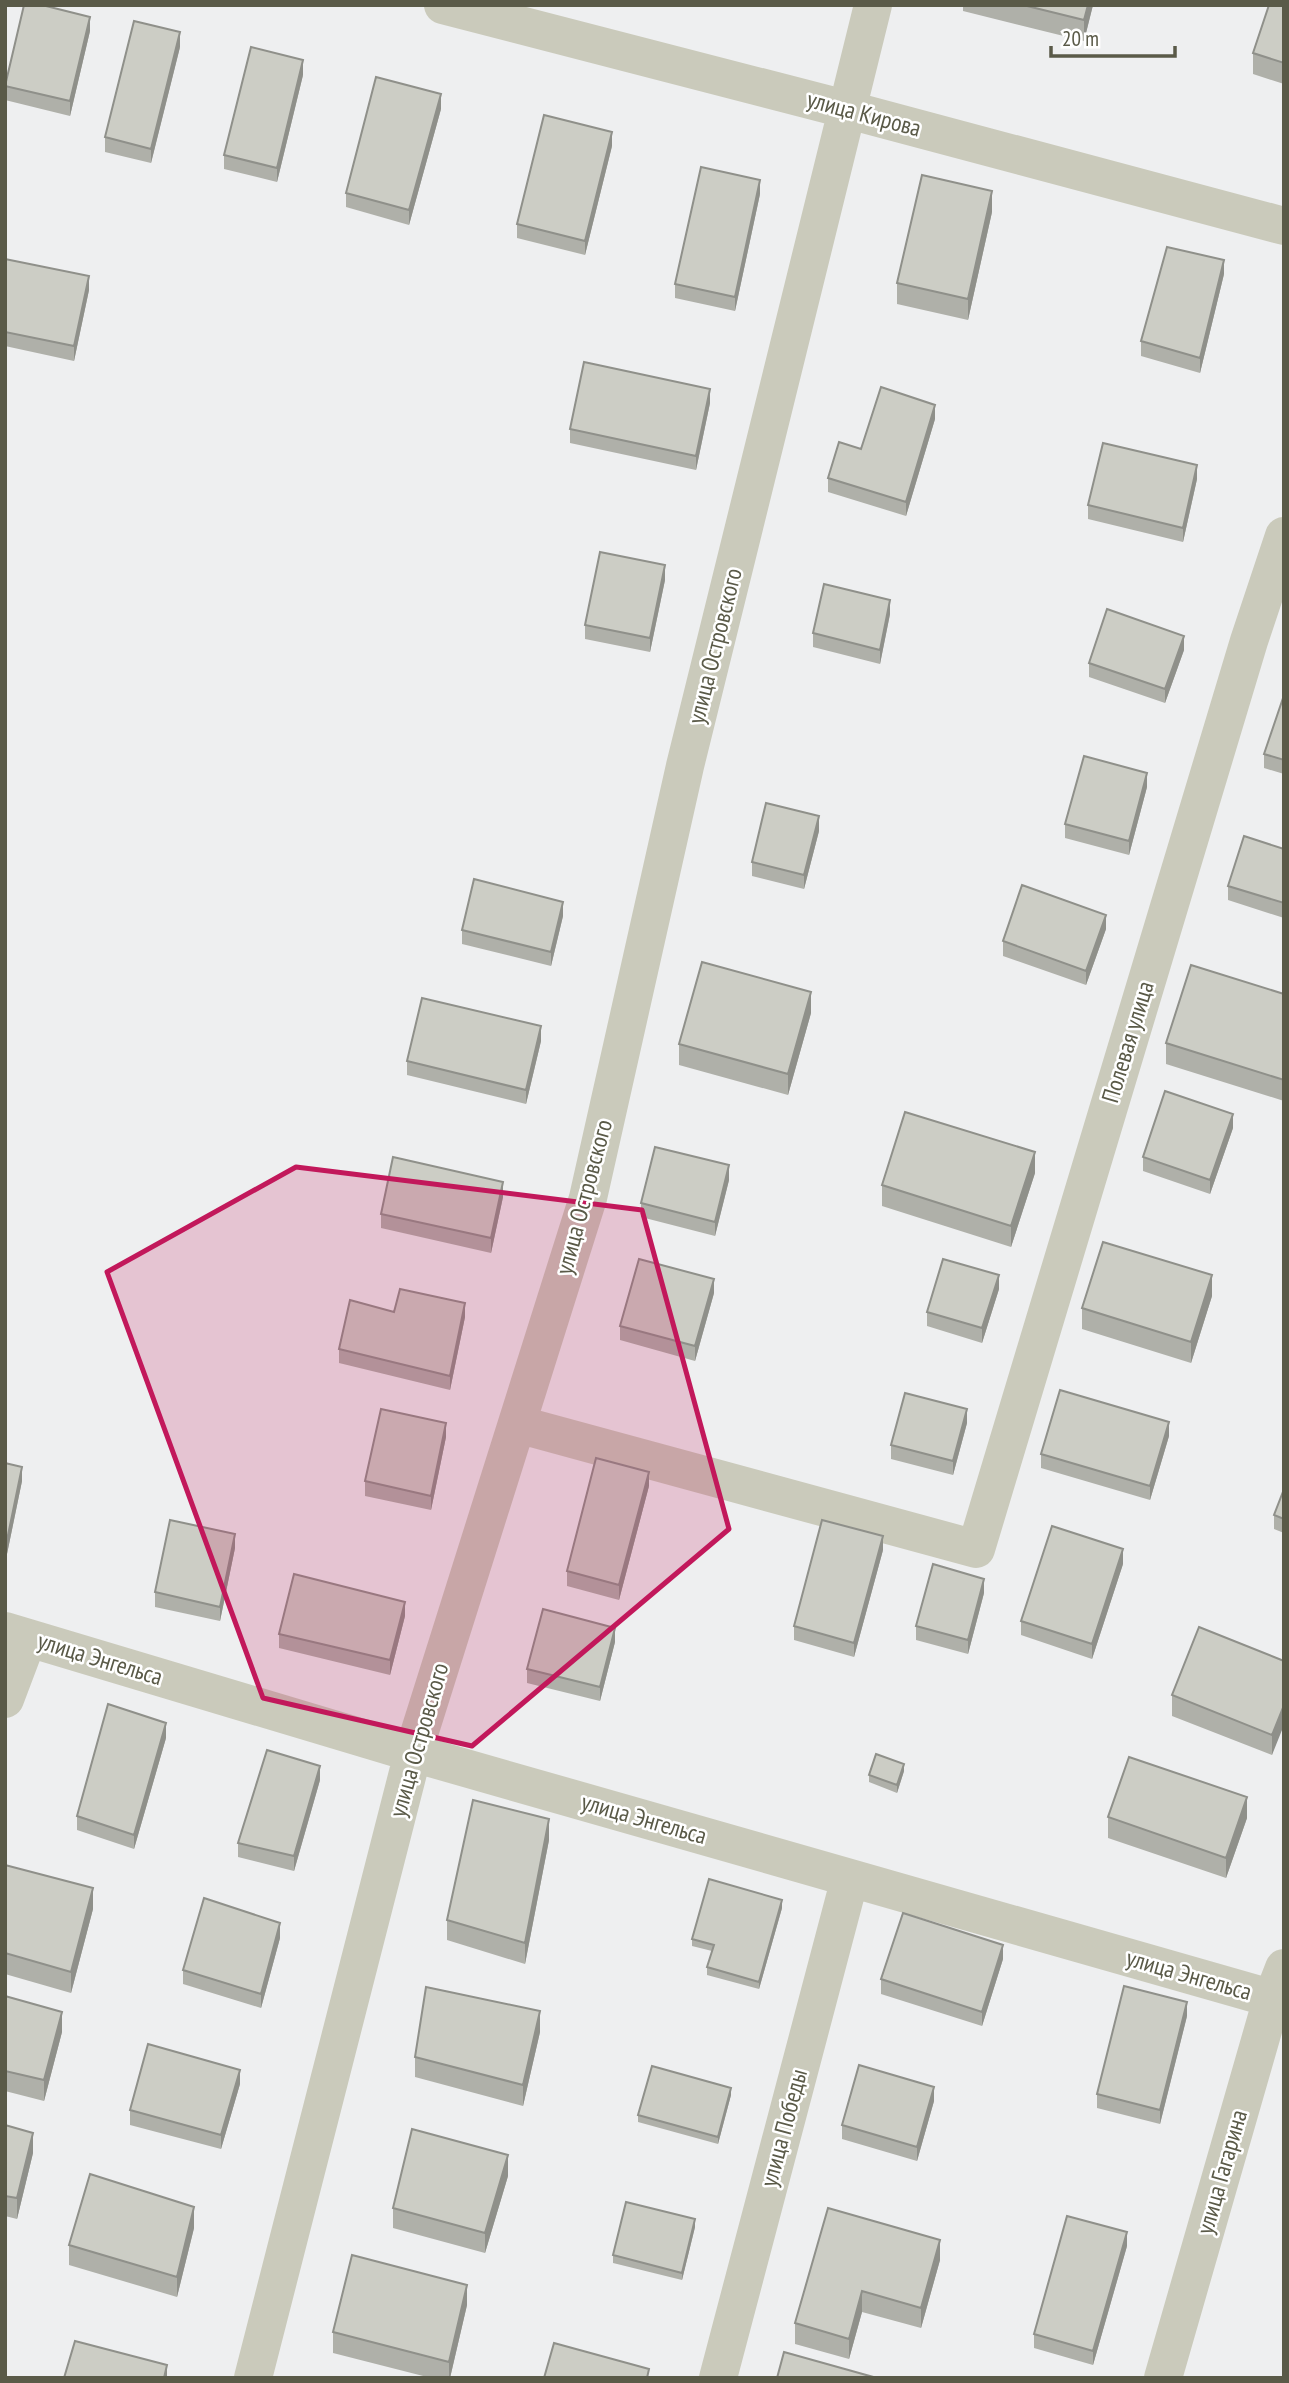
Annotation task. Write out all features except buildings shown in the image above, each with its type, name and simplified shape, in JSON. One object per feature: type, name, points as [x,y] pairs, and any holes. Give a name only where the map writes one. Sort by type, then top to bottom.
[{"type":"street","name":"улица Кирова","points":[[443,5],[1284,226]]},
{"type":"street","name":"улица Островского","points":[[253,2378],[413,1753],[587,1198],[685,766],[873,5]]},
{"type":"street","name":"Полевая улица","points":[[517,1424],[976,1549],[1249,641],[1284,536]]},
{"type":"street","name":"улица Энгельса","points":[[16,1635],[413,1753],[850,1878],[1280,1990]]},
{"type":"street","points":[[5,1699],[16,1635]]},
{"type":"street","name":"улица Победы","points":[[718,2378],[850,1878]]},
{"type":"street","name":"улица Гагарина","points":[[1163,2378],[1280,1990]]},
{"type":"highlighted area","points":[[296,1167],[642,1210],[729,1529],[472,1746],[263,1698],[107,1272]]}]
